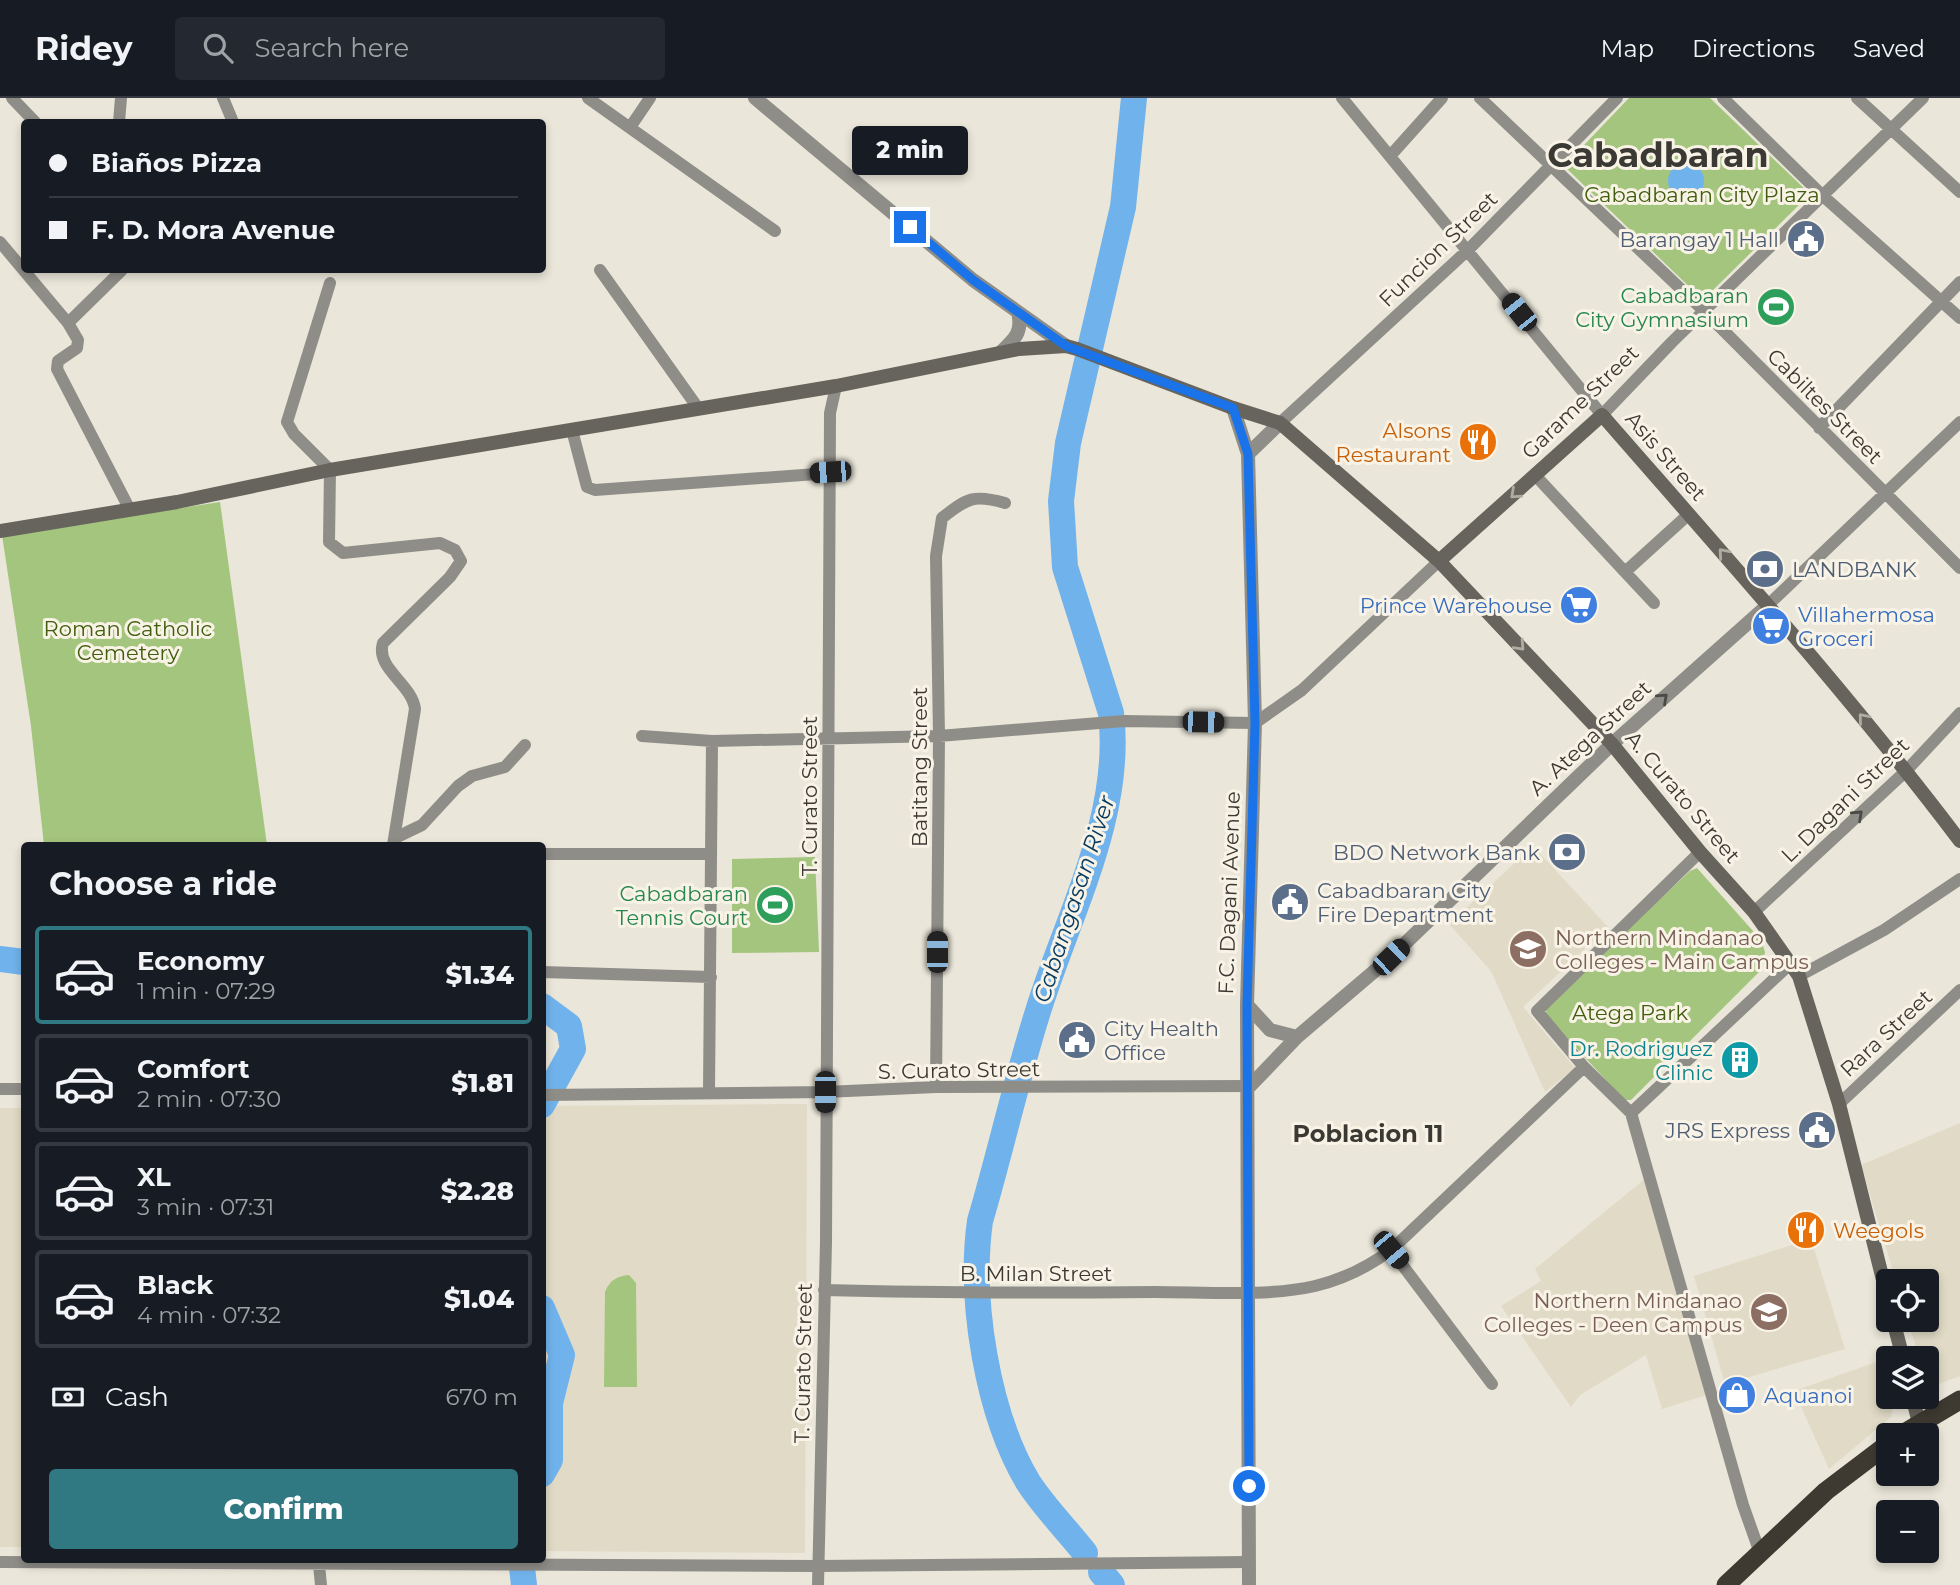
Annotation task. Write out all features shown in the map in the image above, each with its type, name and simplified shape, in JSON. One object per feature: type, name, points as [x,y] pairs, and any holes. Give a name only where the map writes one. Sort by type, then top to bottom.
[{"type":"highway","points":[[1919,1423],[1960,1400]]},
{"type":"highway","points":[[1726,1585],[1826,1491],[1876,1453]]},
{"type":"main road","points":[[0,531],[177,502],[330,470],[836,386],[1001,352],[1066,346],[1280,423]]},
{"type":"main road","name":"Garame Street","points":[[1439,561],[1602,415]]},
{"type":"main road","name":"Asis Street","points":[[1602,415],[1768,605],[1906,771],[1960,841]]},
{"type":"main road","name":"A. Curato Street","points":[[1280,423],[1439,561],[1612,744],[1700,852],[1754,912],[1795,970],[1839,1104],[1880,1269]]},
{"type":"main road","points":[[1915,1409],[1919,1423]]},
{"type":"street","points":[[12,98],[32,119]]},
{"type":"street","points":[[119,119],[121,98]]},
{"type":"street","points":[[223,98],[232,119]]},
{"type":"street","points":[[588,98],[631,126],[775,231]]},
{"type":"street","points":[[631,126],[650,98]]},
{"type":"street","points":[[755,98],[973,280],[1066,346]]},
{"type":"street","name":"Asis Street","points":[[1342,98],[1469,249],[1602,415]]},
{"type":"street","points":[[1391,155],[1442,98]]},
{"type":"street","name":"Cabiltes Street","points":[[1480,98],[1704,311],[1885,494],[1957,560]]},
{"type":"street","name":"Funcion Street","points":[[1280,423],[1469,249],[1617,98]]},
{"type":"street","points":[[1723,98],[1823,196],[1960,318]]},
{"type":"street","points":[[1857,98],[1960,192]]},
{"type":"street","name":"Garame Street","points":[[1602,415],[1704,311],[1923,98]]},
{"type":"street","points":[[0,242],[21,263]]},
{"type":"street","points":[[600,270],[698,408]]},
{"type":"street","points":[[29,273],[78,340],[77,348],[58,361],[57,369],[129,508]]},
{"type":"street","points":[[68,323],[118,273]]},
{"type":"street","points":[[1819,428],[1960,282]]},
{"type":"street","points":[[330,283],[287,422],[294,434],[330,470],[328,525],[331,546],[343,553],[354,553],[430,542],[454,550],[461,561],[450,577],[383,643],[381,649],[384,662],[409,692],[415,709],[394,842]]},
{"type":"street","points":[[1001,352],[1019,334],[1021,324],[1018,312]]},
{"type":"street","name":"T. Curato Street","points":[[818,1585],[824,1290],[830,413],[836,386]]},
{"type":"street","points":[[815,389],[830,413]]},
{"type":"street","name":"F.C. Dagani Avenue","points":[[1233,408],[1248,454],[1255,723],[1247,1005],[1250,1086],[1247,1291],[1249,1585]]},
{"type":"street","name":"A. Atega Street","points":[[1250,1086],[1297,1037],[1391,957],[1612,744],[1768,605],[1960,422]]},
{"type":"street","points":[[1248,454],[1280,423]]},
{"type":"street","points":[[572,430],[587,487],[595,490],[830,472]]},
{"type":"street","points":[[1535,475],[1654,603]]},
{"type":"street","name":"Batitang Street","points":[[936,1087],[939,736],[936,556],[942,518],[960,503],[980,496],[1005,503]]},
{"type":"street","points":[[1625,572],[1689,514]]},
{"type":"street","name":"Garame Street","points":[[1255,723],[1302,690],[1439,561]]},
{"type":"street","name":"L. Dagani Street","points":[[1754,912],[1906,771],[1960,713]]},
{"type":"street","points":[[642,736],[712,741],[939,736],[1124,721],[1255,723]]},
{"type":"street","points":[[709,1091],[712,741]]},
{"type":"street","points":[[394,842],[422,825],[458,786],[472,776],[505,767],[525,745]]},
{"type":"street","points":[[1700,852],[1539,1006],[1539,1017],[1584,1067],[1631,1113],[1743,1505],[1760,1553]]},
{"type":"street","points":[[546,854],[711,854]]},
{"type":"street","points":[[1631,1113],[1795,970],[1884,930],[1960,879]]},
{"type":"street","points":[[546,972],[711,977]]},
{"type":"street","name":"Rara Street","points":[[1839,1104],[1960,990]]},
{"type":"street","points":[[1247,1005],[1270,1030],[1297,1037]]},
{"type":"street","name":"B. Milan Street","points":[[824,1290],[965,1293],[1247,1291],[1311,1287],[1337,1280],[1368,1267],[1391,1250],[1584,1067]]},
{"type":"street","name":"S. Curato Street","points":[[546,1095],[709,1091],[825,1092],[936,1087],[1250,1086]]},
{"type":"street","points":[[0,1089],[21,1089]]},
{"type":"street","points":[[1391,1250],[1492,1384]]},
{"type":"street","points":[[0,1562],[21,1562]]},
{"type":"street","points":[[106,1563],[818,1566],[1248,1562]]},
{"type":"street","points":[[319,1565],[321,1585]]},
{"type":"shaded area","name":"Northern Mindanao Colleges - Main Campus","points":[[1533,846],[1608,927],[1523,1007],[1575,1068],[1545,1092],[1491,971],[1449,924]]},
{"type":"shaded area","points":[[807,1104],[805,1553],[546,1551],[546,1106]]},
{"type":"shaded area","points":[[0,1108],[21,1108],[21,1547],[0,1547]]},
{"type":"shaded area","points":[[1960,1123],[1960,1376],[1939,1384],[1939,1346],[1916,1346],[1911,1332],[1939,1332],[1939,1269],[1892,1269],[1861,1165]]},
{"type":"shaded area","points":[[1646,1178],[1707,1395],[1662,1409],[1646,1355],[1580,1395],[1571,1407],[1501,1306],[1541,1281],[1535,1269]]},
{"type":"shaded area","name":"Northern Mindanao Colleges - Deen Campus","points":[[1811,1239],[1845,1349],[1725,1384],[1694,1276]]},
{"type":"shaded area","points":[[1876,1362],[1876,1409],[1893,1409],[1891,1417],[1884,1423],[1876,1423],[1876,1430],[1829,1469],[1794,1391]]},
{"type":"green space","name":"Cabadbaran City Plaza","points":[[1629,98],[1710,98],[1810,194],[1703,300],[1564,166]]},
{"type":"green space","name":"Roman Catholic Cemetery","points":[[220,502],[267,842],[44,842],[31,726],[2,535]]},
{"type":"green space","name":"Cabadbaran Tennis Court","points":[[815,857],[819,952],[732,953],[732,859]]},
{"type":"green space","name":"Atega Park","points":[[1697,868],[1761,940],[1765,952],[1762,969],[1631,1100],[1624,1100],[1548,1017],[1544,1007],[1690,871]]},
{"type":"green space","points":[[629,1275],[636,1283],[637,1387],[604,1387],[605,1292],[614,1279]]},
{"type":"water","points":[[1686,163],[1699,168],[1704,181],[1699,194],[1686,199],[1673,194],[1668,181],[1673,168]]},
{"type":"waterway","name":"Cabangasan River","points":[[1085,1553],[1028,1482],[1002,1423],[984,1355],[977,1285],[977,1252],[980,1221],[1024,1059],[1040,1005],[1091,862],[1109,788],[1113,751],[1111,713],[1065,567],[1061,501],[1068,443],[1123,207],[1134,98]]},
{"type":"waterway","points":[[0,959],[21,962]]},
{"type":"waterway","points":[[546,1009],[569,1026],[573,1049],[546,1098]]},
{"type":"waterway","points":[[546,1317],[562,1355],[550,1403],[550,1460],[546,1467]]},
{"type":"waterway","points":[[521,1563],[524,1585]]},
{"type":"waterway","name":"Cabangasan River","points":[[1101,1572],[1112,1585]]},
{"type":"place","name":"Barangay 1 Hall","points":[[1806,239]]},
{"type":"place","name":"Cabadbaran City Gymnasium","points":[[1776,307]]},
{"type":"place","name":"Alsons Restaurant","points":[[1478,442]]},
{"type":"place","name":"LANDBANK","points":[[1765,569]]},
{"type":"place","name":"Prince Warehouse","points":[[1579,605]]},
{"type":"place","name":"Villahermosa Groceri","points":[[1771,626]]},
{"type":"place","name":"BDO Network Bank","points":[[1567,852]]},
{"type":"place","name":"Cabadbaran City Fire Department","points":[[1290,902]]},
{"type":"place","name":"Cabadbaran Tennis Court","points":[[775,905]]},
{"type":"place","name":"Northern Mindanao Colleges - Main Campus","points":[[1528,949]]},
{"type":"place","name":"City Health Office","points":[[1077,1040]]},
{"type":"place","name":"Dr. Rodriguez Clinic","points":[[1740,1060]]},
{"type":"place","name":"JRS Express","points":[[1817,1130]]},
{"type":"place","name":"Weegols","points":[[1806,1230]]},
{"type":"place","name":"Northern Mindanao Colleges - Deen Campus","points":[[1769,1312]]},
{"type":"place","name":"Aquanoi","points":[[1737,1395]]},
{"type":"district","name":"Cabadbaran","points":[[1658,154]]},
{"type":"district","name":"Poblacion 11","points":[[1368,1133]]},
{"type":"route","points":[[910,227],[973,280],[1066,346],[1233,408],[1248,454],[1255,723],[1247,1005],[1250,1086],[1247,1291],[1249,1486]]}]
